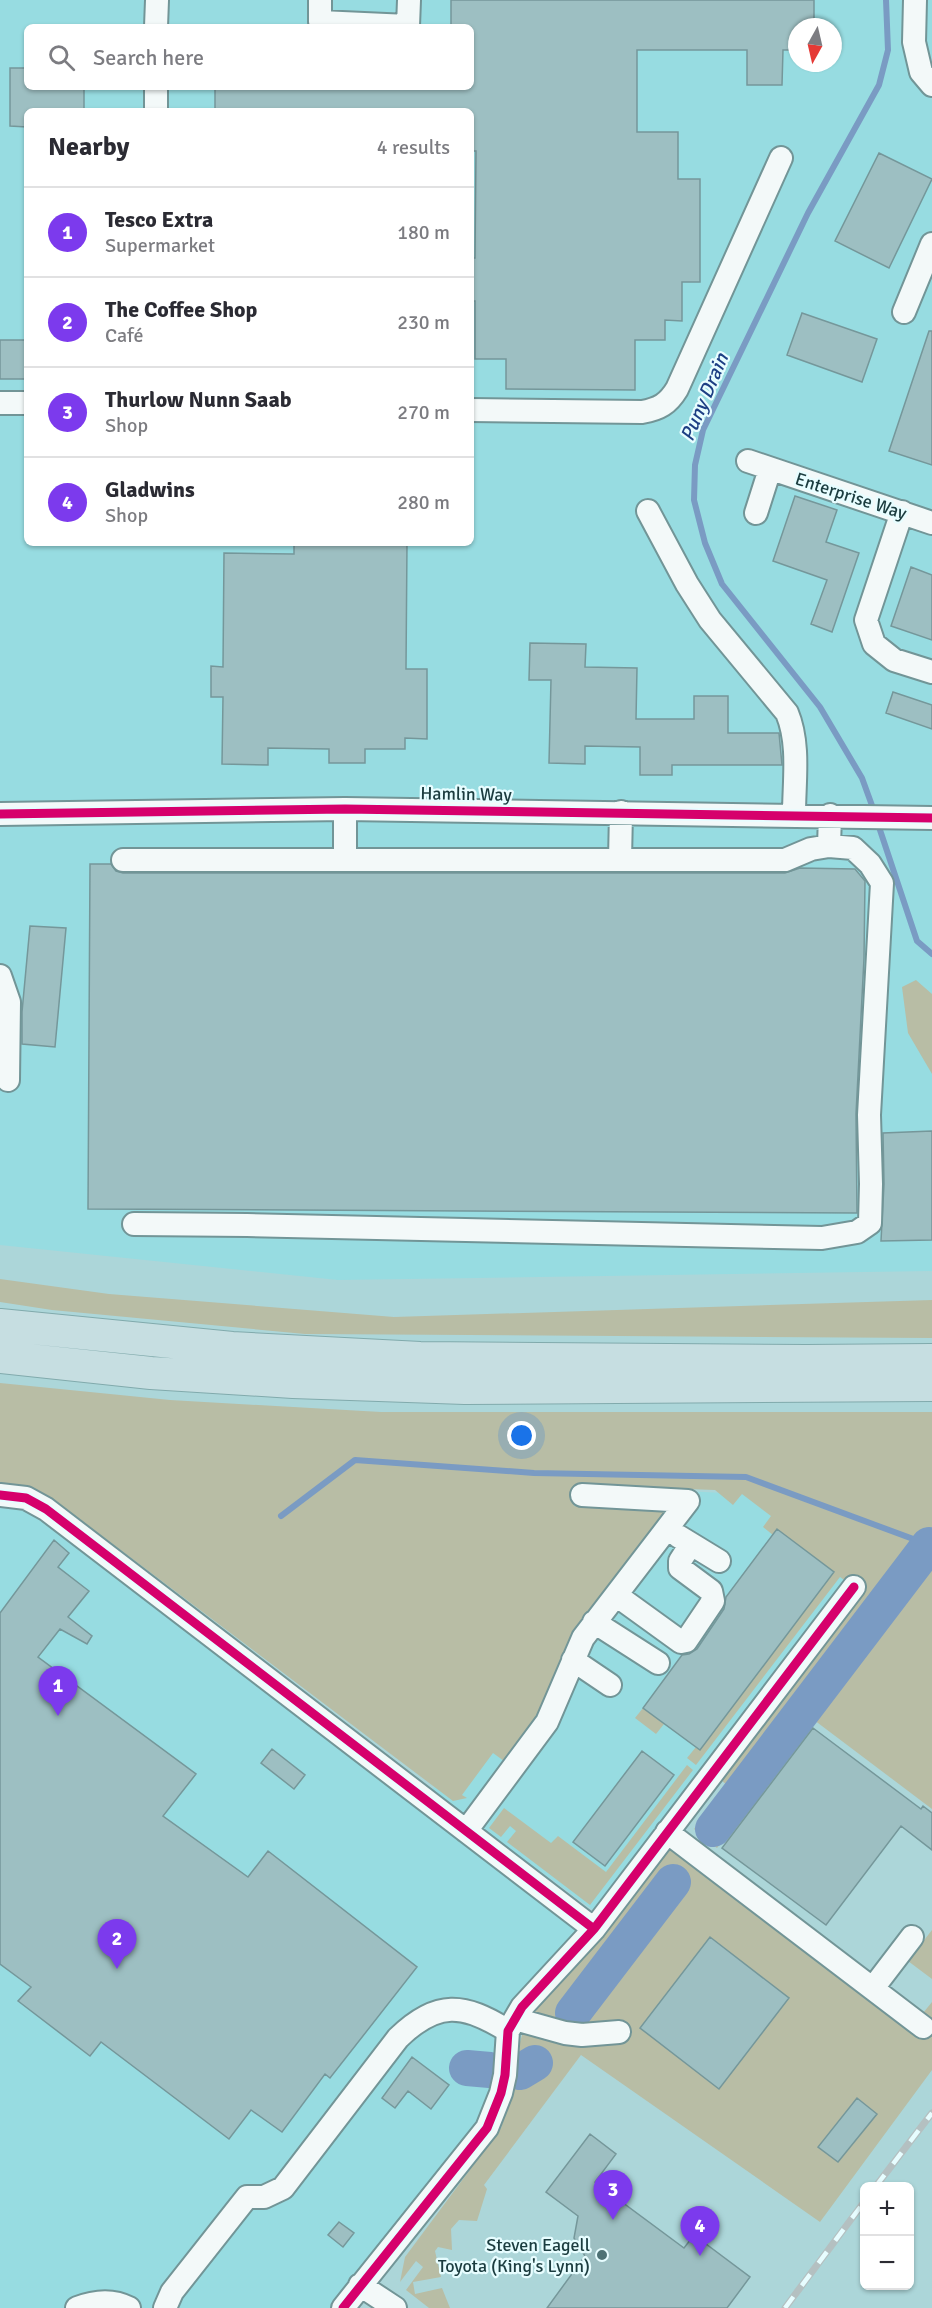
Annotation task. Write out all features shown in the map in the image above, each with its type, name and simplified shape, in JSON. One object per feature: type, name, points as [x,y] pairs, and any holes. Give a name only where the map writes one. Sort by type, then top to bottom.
[{"type":"highway","points":[[0,1325],[232,1348],[420,1358],[932,1360]]},
{"type":"highway","points":[[0,1357],[151,1373],[294,1382],[465,1388],[932,1385]]},
{"type":"street","points":[[156,0],[156,24]]},
{"type":"street","points":[[320,0],[320,22],[364,24]]},
{"type":"street","points":[[408,24],[409,0]]},
{"type":"street","points":[[915,0],[914,42],[921,72],[932,85]]},
{"type":"street","points":[[156,90],[156,108]]},
{"type":"street","points":[[474,410],[642,412],[656,410],[669,402],[682,379],[781,158]]},
{"type":"street","points":[[904,312],[932,244]]},
{"type":"street","points":[[0,403],[24,403]]},
{"type":"street","name":"Enterprise Way","points":[[748,461],[932,523]]},
{"type":"street","points":[[756,513],[770,469]]},
{"type":"street","points":[[648,511],[687,584],[710,620],[787,713],[794,741],[794,814]]},
{"type":"street","points":[[902,512],[866,620],[874,644],[894,660],[932,672]]},
{"type":"street","points":[[345,809],[345,860]]},
{"type":"street","name":"Hamlin Way","points":[[0,814],[345,809],[922,817]]},
{"type":"street","points":[[620,860],[621,812]]},
{"type":"street","points":[[829,846],[830,815]]},
{"type":"street","points":[[123,860],[785,860],[811,849],[829,846],[853,848],[870,864],[882,883],[869,1116],[870,1223],[857,1233],[822,1238],[134,1224]]},
{"type":"street","points":[[0,976],[9,1002],[8,1080]]},
{"type":"street","points":[[0,1495],[26,1498],[46,1509],[594,1929]]},
{"type":"street","points":[[466,1831],[547,1722],[583,1638],[688,1501],[582,1495]]},
{"type":"street","points":[[667,1529],[720,1561]]},
{"type":"street","points":[[616,1595],[681,1642],[686,1641],[713,1601],[711,1591],[680,1568],[680,1562],[691,1544]]},
{"type":"street","points":[[343,2308],[487,2128],[503,2084],[511,2025],[522,2007],[594,1929],[854,1587]]},
{"type":"street","points":[[594,1622],[658,1663]]},
{"type":"street","points":[[573,1660],[610,1685]]},
{"type":"street","points":[[667,1832],[923,2027]]},
{"type":"street","points":[[873,1988],[912,1937]]},
{"type":"street","points":[[165,2308],[172,2292],[247,2197],[264,2197],[284,2188],[398,2038],[426,2016],[444,2010],[464,2010],[511,2025],[565,2033],[582,2035],[619,2032]]},
{"type":"street","points":[[360,2285],[395,2308]]},
{"type":"street","points":[[77,2308],[106,2301],[129,2308]]},
{"type":"shaded area","points":[[0,0],[932,0],[932,1271],[338,1280],[0,1245]]},
{"type":"shaded area","points":[[575,1485],[759,1495],[900,1556],[597,1913],[431,1791],[652,1516],[573,1506]]},
{"type":"shaded area","points":[[0,1495],[26,1498],[594,1929],[522,2007],[501,2093],[343,2308],[0,2308]]},
{"type":"green space","points":[[916,980],[932,994],[932,1074],[908,1033],[902,987]]},
{"type":"green space","points":[[0,1279],[109,1294],[394,1317],[932,1300],[932,1338],[305,1334],[52,1310],[0,1302]]},
{"type":"green space","points":[[0,1383],[170,1400],[381,1412],[932,1412],[932,1809],[814,1720],[717,1848],[694,1829],[728,1786],[721,1780],[854,1587],[840,1577],[696,1765],[687,1758],[696,1747],[700,1750],[834,1572],[778,1530],[773,1535],[763,1527],[771,1516],[742,1494],[733,1505],[715,1490],[575,1485],[574,1506],[666,1510],[573,1634],[537,1717],[504,1761],[493,1753],[462,1795],[467,1798],[453,1801],[57,1502],[21,1487],[0,1486]]},
{"type":"green space","points":[[643,1708],[664,1724],[656,1734],[635,1718]]},
{"type":"green space","points":[[687,1765],[693,1770],[590,1905],[507,1842],[516,1831],[510,1826],[501,1837],[489,1828],[504,1808],[551,1843],[558,1836],[606,1872]]},
{"type":"green space","points":[[669,1848],[917,2034],[929,2018],[923,2013],[932,2002],[932,2070],[820,2222],[581,2055],[484,2185],[487,2189],[477,2221],[459,2220],[451,2229],[452,2250],[438,2247],[435,2251],[441,2277],[413,2282],[415,2294],[442,2288],[450,2308],[429,2308],[406,2290],[423,2267],[416,2261],[400,2282],[405,2257],[501,2128],[518,2073],[520,2042],[525,2025],[537,2006],[611,1926]]},
{"type":"green space","points":[[932,1930],[932,1979],[908,1961]]},
{"type":"building","points":[[451,0],[814,0],[814,18],[788,18],[788,50],[783,50],[782,85],[747,85],[747,50],[637,50],[637,132],[678,132],[678,179],[700,179],[700,282],[682,282],[682,321],[665,320],[665,340],[635,340],[635,390],[506,389],[506,359],[475,359],[476,151],[474,151],[474,108],[215,108],[215,90],[474,90],[474,24],[451,24]]},
{"type":"building","points":[[10,68],[24,68],[24,90],[84,90],[84,108],[24,108],[24,127],[10,126]]},
{"type":"building","points":[[879,153],[932,179],[889,268],[835,241]]},
{"type":"building","points":[[802,313],[877,339],[862,382],[787,355]]},
{"type":"building","points":[[929,331],[932,331],[932,465],[889,451]]},
{"type":"building","points":[[0,340],[24,340],[24,379],[0,379]]},
{"type":"building","points":[[795,496],[837,510],[826,542],[859,553],[832,632],[811,624],[827,580],[773,561]]},
{"type":"building","points":[[294,546],[407,546],[406,669],[427,669],[427,739],[405,738],[405,749],[365,749],[365,763],[329,763],[329,749],[268,748],[268,765],[222,764],[223,697],[211,697],[211,666],[223,667],[224,553],[294,554]]},
{"type":"building","points":[[911,567],[932,575],[932,640],[891,626]]},
{"type":"building","points":[[530,643],[586,644],[585,667],[637,668],[636,719],[694,719],[694,696],[728,696],[728,733],[779,733],[782,765],[672,765],[672,775],[640,775],[640,747],[585,746],[585,764],[549,763],[551,680],[529,680]]},
{"type":"building","points":[[893,692],[932,705],[932,729],[886,713]]},
{"type":"building","points":[[90,864],[111,864],[116,871],[123,873],[785,873],[800,868],[855,869],[865,881],[864,958],[856,1114],[857,1213],[88,1209]]},
{"type":"building","points":[[30,926],[66,928],[55,1047],[22,1044],[22,1012]]},
{"type":"building","points":[[932,1131],[932,1240],[881,1241],[884,1184],[883,1133]]},
{"type":"building","points":[[777,1529],[834,1572],[700,1750],[643,1708],[682,1655],[697,1649],[724,1609],[726,1597]]},
{"type":"building","points":[[54,1540],[69,1553],[58,1567],[89,1591],[68,1617],[92,1636],[87,1644],[60,1629],[38,1657],[196,1774],[163,1816],[248,1877],[268,1851],[417,1967],[330,2078],[325,2074],[282,2132],[251,2110],[229,2139],[101,2042],[90,2056],[18,2001],[31,1987],[0,1964],[0,1613]]},
{"type":"building","points":[[813,1728],[921,1809],[923,1806],[932,1813],[932,1850],[901,1826],[826,1925],[722,1848]]},
{"type":"building","points":[[272,1749],[305,1775],[294,1789],[261,1763]]},
{"type":"building","points":[[642,1751],[674,1775],[605,1866],[573,1842]]},
{"type":"building","points":[[710,1937],[789,1998],[719,2089],[640,2028]]},
{"type":"building","points":[[412,2057],[449,2085],[431,2109],[408,2091],[395,2108],[382,2098]]},
{"type":"building","points":[[857,2098],[877,2114],[838,2162],[818,2147]]},
{"type":"building","points":[[590,2134],[616,2154],[595,2182],[684,2248],[694,2235],[750,2277],[727,2308],[547,2308],[585,2256],[574,2238],[578,2216],[546,2192]]},
{"type":"building","points":[[339,2222],[354,2233],[343,2247],[328,2235]]},
{"type":"waterway","name":"Puny Drain","points":[[874,811],[862,778],[820,707],[722,584],[705,543],[694,500],[695,465],[703,430],[808,213],[879,85],[888,50],[886,0]]},
{"type":"waterway","name":"Puny Drain","points":[[877,821],[917,941],[932,954]]},
{"type":"waterway","points":[[281,1516],[355,1460],[534,1473],[746,1477],[932,1546]]},
{"type":"waterway","points":[[713,1829],[929,1545]]},
{"type":"waterway","points":[[573,2013],[673,1882]]},
{"type":"waterway","points":[[520,2072],[535,2063]]},
{"type":"waterway","points":[[467,2068],[490,2070]]},
{"type":"railway","points":[[879,2182],[932,2113]]},
{"type":"railway","points":[[785,2308],[860,2207]]},
{"type":"cycle path","points":[[0,814],[345,809],[932,818]]},
{"type":"cycle path","points":[[0,1495],[26,1498],[46,1509],[594,1929],[522,2007],[508,2031],[505,2075],[501,2093],[487,2128],[343,2308]]},
{"type":"cycle path","points":[[594,1929],[854,1587]]},
{"type":"place","name":"Tesco Extra","points":[[58,1716]]},
{"type":"place","name":"The Coffee Shop","points":[[117,1969]]},
{"type":"place","name":"Thurlow Nunn Saab","points":[[613,2220]]},
{"type":"place","name":"Steven Eagell Toyota (King's Lynn)","points":[[602,2255]]},
{"type":"place","name":"Gladwins","points":[[700,2256]]}]
